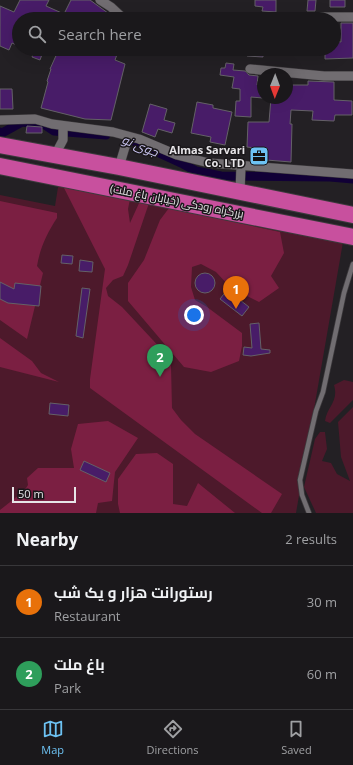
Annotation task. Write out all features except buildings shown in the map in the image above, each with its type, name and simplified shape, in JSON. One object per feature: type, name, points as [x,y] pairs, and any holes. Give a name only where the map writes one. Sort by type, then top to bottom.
[{"type":"highway","name":"بزرگراه رودکی (خیابان باغ ملت)","points":[[0,145],[240,187],[353,215]]},
{"type":"highway","name":"بزرگراه رودکی (خیابان باغ ملت)","points":[[0,166],[353,237]]},
{"type":"street","points":[[100,0],[116,12]]},
{"type":"street","points":[[341,17],[353,17]]},
{"type":"street","points":[[250,69],[324,76],[353,76]]},
{"type":"street","points":[[0,120],[35,119],[63,132],[113,132],[177,155],[241,169],[353,174]]},
{"type":"street","points":[[55,155],[63,132]]},
{"type":"street","points":[[119,167],[124,147],[129,137]]},
{"type":"street","points":[[240,187],[241,169]]},
{"type":"lane","points":[[309,513],[302,495],[300,480],[316,411],[323,392],[344,293],[353,264]]},
{"type":"shaded area","points":[[59,181],[343,242],[296,513],[0,513],[0,195],[55,206]]},
{"type":"shaded area","points":[[62,184],[130,199],[128,209],[130,223],[140,201],[149,203],[128,265],[123,276],[113,280],[106,288],[108,296],[122,307],[165,353],[171,366],[172,408],[181,420],[195,434],[282,494],[271,513],[262,513],[90,388],[105,269]]},
{"type":"shaded area","points":[[0,201],[57,213],[57,218],[44,241],[38,259],[37,266],[43,273],[27,339],[0,320]]},
{"type":"shaded area","points":[[169,208],[280,232],[284,253],[271,276],[279,288],[259,302],[231,288],[216,272],[201,264],[192,267],[191,287],[195,300],[242,333],[242,346],[239,361],[211,372],[184,367],[128,301],[128,283],[144,260],[160,220]]},
{"type":"shaded area","points":[[0,338],[32,361],[41,373],[59,382],[0,367]]},
{"type":"shaded area","points":[[344,380],[353,382],[353,400],[330,423],[325,421],[335,396],[334,385]]},
{"type":"shaded area","points":[[353,407],[353,513],[316,513],[304,487],[315,439],[320,432],[325,432],[327,449],[322,461],[331,463],[337,474],[350,481],[341,457],[338,422]]},
{"type":"shaded area","points":[[108,421],[138,438],[115,472],[112,501],[98,503],[96,513],[0,513],[0,510],[24,491],[28,485],[27,478],[38,468],[74,468],[71,449],[78,424]]},
{"type":"shaded area","points":[[157,453],[173,464],[173,504],[187,506],[198,483],[235,513],[120,513],[118,504],[118,479],[136,454]]},
{"type":"waterway","name":"جوی نو","points":[[0,132],[2,133],[22,122],[45,125],[54,131],[106,135]]},
{"type":"waterway","name":"جوی نو","points":[[135,142],[196,171],[221,176],[330,177],[353,179]]},
{"type":"place","name":"Almas Sarvari Co. LTD","points":[[259,156]]},
{"type":"place","name":"رستورانت هزار و یک شب","points":[[236,309]]},
{"type":"place","name":"باغ ملت","points":[[160,377]]}]
